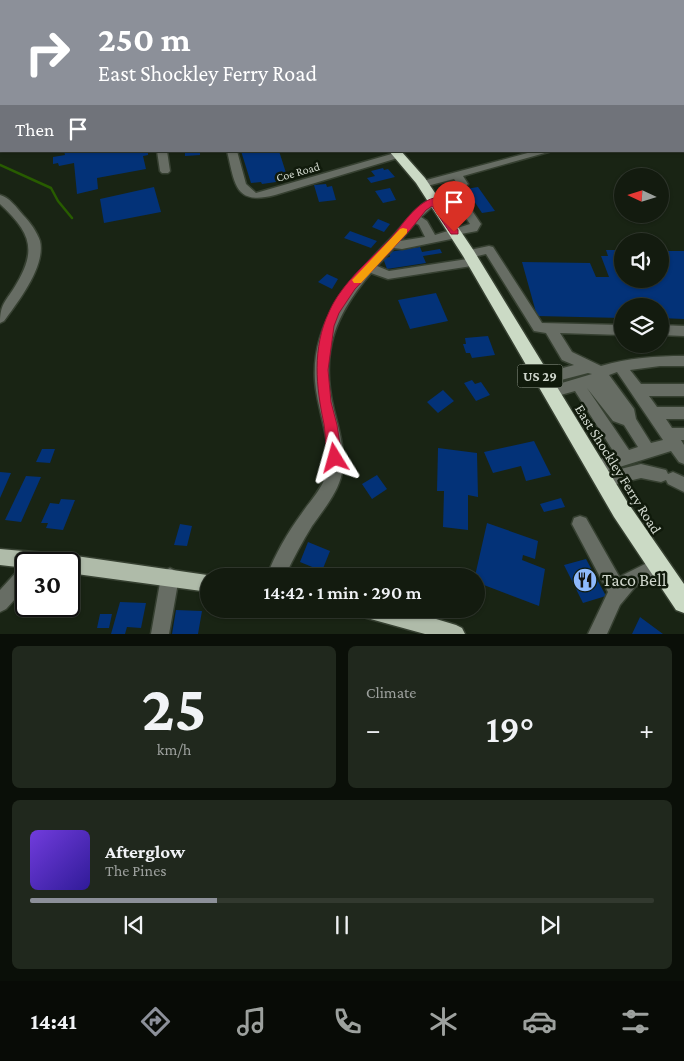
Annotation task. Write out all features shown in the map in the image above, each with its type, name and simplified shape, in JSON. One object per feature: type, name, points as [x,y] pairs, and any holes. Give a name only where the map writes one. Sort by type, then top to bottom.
[{"type":"highway","name":"East Shockley Ferry Road","points":[[396,153],[423,184],[455,233],[621,510],[658,566],[683,599]]},
{"type":"main road","points":[[0,557],[15,561]]},
{"type":"main road","points":[[80,565],[200,582]]},
{"type":"main road","points":[[402,618],[456,634]]},
{"type":"street","points":[[162,152],[165,171]]},
{"type":"street","name":"Coe Road","points":[[232,152],[241,186],[246,192],[254,196],[271,193],[396,153]]},
{"type":"street","points":[[423,184],[543,152]]},
{"type":"street","points":[[391,244],[402,245],[474,228],[476,224],[455,193],[456,188],[463,184],[456,175]]},
{"type":"street","points":[[0,198],[34,239],[36,252],[22,283],[0,318]]},
{"type":"street","points":[[280,568],[303,525],[330,487],[334,472],[335,458],[322,380],[324,350],[334,312],[342,298],[422,208],[434,201]]},
{"type":"street","points":[[414,218],[423,223],[432,239]]},
{"type":"street","points":[[369,268],[388,275],[471,258],[489,250],[538,328],[614,330]]},
{"type":"street","points":[[550,328],[567,356],[590,376],[618,417],[628,420],[648,451]]},
{"type":"street","points":[[669,330],[684,331]]},
{"type":"street","points":[[546,385],[590,376],[620,366],[660,361],[684,361]]},
{"type":"street","points":[[620,366],[653,413],[675,437],[684,457]]},
{"type":"street","points":[[546,385],[590,376]]},
{"type":"street","points":[[590,376],[626,457]]},
{"type":"street","points":[[637,390],[684,390]]},
{"type":"street","points":[[653,413],[684,413]]},
{"type":"street","points":[[600,474],[626,457],[648,451],[675,437]]},
{"type":"street","points":[[600,474],[640,471],[672,480]]},
{"type":"street","points":[[580,524],[618,594]]},
{"type":"street","points":[[597,634],[618,594],[629,581],[658,566]]},
{"type":"street","points":[[160,634],[170,577]]},
{"type":"street","points":[[0,603],[15,586]]},
{"type":"building","points":[[64,152],[148,152],[148,155],[143,156],[146,169],[97,178],[98,189],[77,194],[74,163],[59,166],[58,163],[53,164],[53,157],[65,155]]},
{"type":"building","points":[[185,152],[200,152],[200,155],[185,156]]},
{"type":"building","points":[[241,152],[279,152],[287,176],[282,177],[283,181],[262,184],[261,182],[251,183]]},
{"type":"building","points":[[383,168],[384,170],[388,169],[395,177],[371,183],[367,178],[375,176],[371,171]]},
{"type":"building","points":[[326,184],[327,187],[332,186],[336,200],[319,202],[314,185]]},
{"type":"building","points":[[154,187],[161,212],[104,223],[100,199]]},
{"type":"building","points":[[478,187],[495,211],[482,213],[466,189]]},
{"type":"building","points":[[390,188],[396,200],[383,203],[375,191]]},
{"type":"building","points":[[378,219],[390,224],[384,232],[372,227]]},
{"type":"building","points":[[350,231],[377,241],[371,248],[344,238]]},
{"type":"building","points":[[420,247],[422,252],[440,249],[442,253],[423,256],[426,263],[387,269],[383,258],[390,257],[389,252]]},
{"type":"building","points":[[606,250],[614,250],[614,288],[669,288],[669,251],[684,251],[684,319],[669,318],[669,298],[614,298],[614,318],[537,316],[522,262],[590,263],[596,277],[609,277],[601,256],[608,256]]},
{"type":"building","points":[[327,274],[338,279],[332,289],[318,282]]},
{"type":"building","points":[[436,293],[448,321],[410,329],[398,300]]},
{"type":"building","points":[[488,336],[495,355],[472,358],[470,353],[466,353],[463,344],[466,344],[465,338]]},
{"type":"building","points":[[472,380],[475,384],[481,382],[490,395],[476,401],[464,383]]},
{"type":"building","points":[[443,390],[454,401],[438,413],[427,402]]},
{"type":"building","points":[[534,441],[551,475],[526,481],[521,466],[493,473],[484,452]]},
{"type":"building","points":[[438,448],[477,453],[478,497],[468,495],[468,530],[443,527],[444,491],[437,491]]},
{"type":"building","points":[[42,449],[55,449],[50,463],[36,462]]},
{"type":"building","points":[[0,472],[11,473],[0,498]]},
{"type":"building","points":[[377,475],[387,489],[372,499],[362,484]]},
{"type":"building","points":[[26,476],[41,477],[21,522],[5,520]]},
{"type":"building","points":[[561,498],[565,507],[544,512],[540,504]]},
{"type":"building","points":[[61,499],[75,500],[63,530],[46,528],[48,523],[41,523],[50,503],[59,504]]},
{"type":"building","points":[[487,523],[538,541],[535,559],[523,555],[522,560],[545,569],[539,606],[485,585],[485,568],[477,568]]},
{"type":"building","points":[[180,524],[192,526],[187,546],[174,545]]},
{"type":"building","points":[[308,542],[330,551],[323,568],[315,568],[300,562]]},
{"type":"building","name":"Taco Bell","points":[[586,559],[606,596],[583,603],[564,565]]},
{"type":"building","points":[[120,602],[146,603],[141,628],[127,627],[125,634],[111,634]]},
{"type":"building","points":[[176,610],[200,611],[198,634],[172,634]]},
{"type":"building","points":[[100,614],[112,614],[109,628],[97,628]]},
{"type":"building","points":[[640,617],[663,634],[632,634]]},
{"type":"waterway","points":[[0,165],[51,188],[58,201],[72,218]]},
{"type":"slow traffic","points":[[357,280],[403,231]]},
{"type":"place","name":"Taco Bell","points":[[585,580]]},
{"type":"route","points":[[335,458],[322,380],[324,350],[334,312],[342,298],[422,208],[434,201],[454,232]]}]
